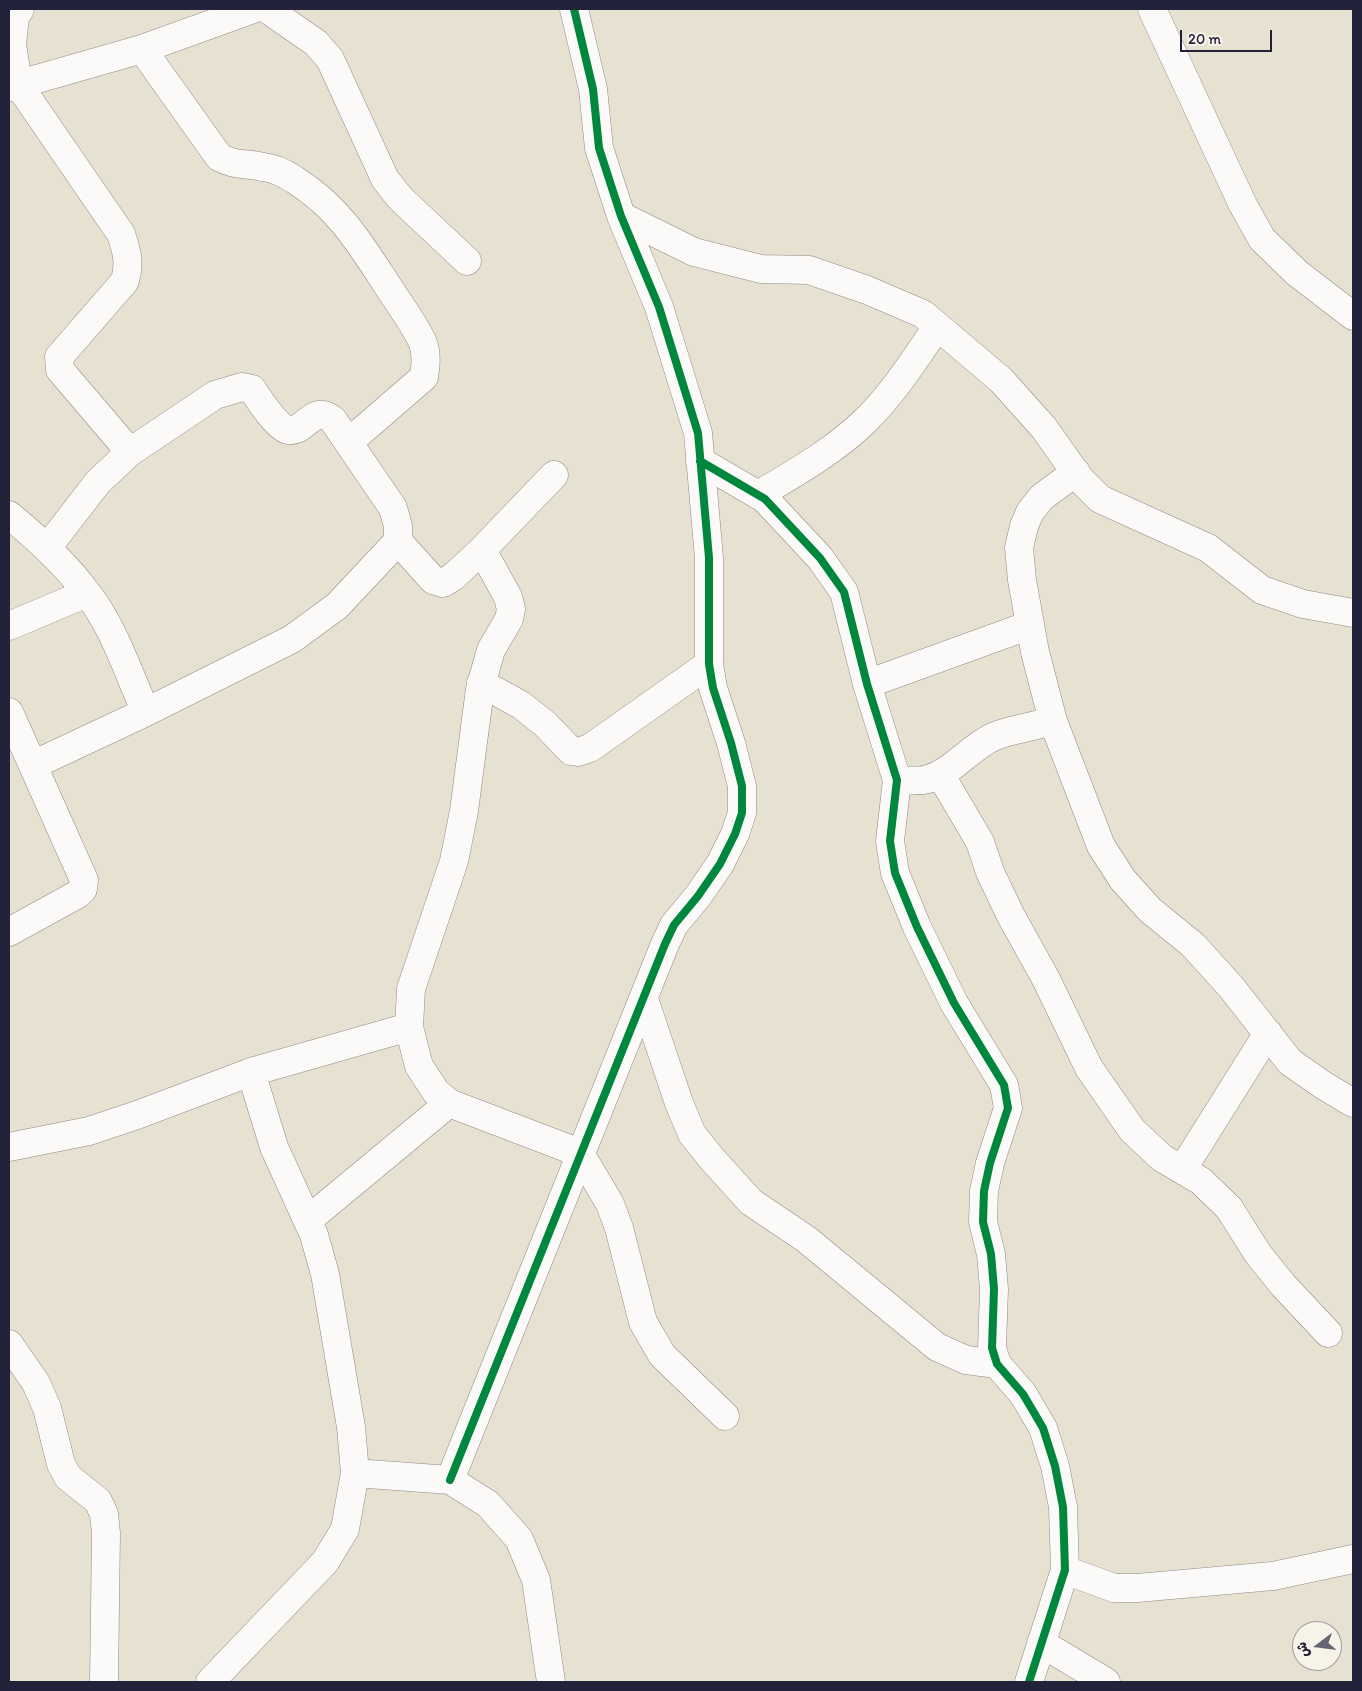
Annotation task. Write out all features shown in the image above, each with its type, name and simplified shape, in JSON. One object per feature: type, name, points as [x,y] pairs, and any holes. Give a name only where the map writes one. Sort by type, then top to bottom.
[{"type":"street","points":[[20,9],[15,17],[12,44],[14,85],[121,234],[127,252],[129,267],[125,281],[59,357],[60,370],[130,452]]},
{"type":"street","points":[[14,85],[142,49],[253,9]]},
{"type":"street","points":[[267,9],[316,43],[330,59],[385,179],[400,198],[467,261]]},
{"type":"street","points":[[450,1480],[665,944],[674,925],[698,896],[720,864],[735,834],[742,813],[742,786],[731,743],[713,688],[709,664],[709,558],[698,433],[658,307],[621,216],[599,148],[593,89],[574,9]]},
{"type":"street","points":[[1152,9],[1242,205],[1262,239],[1297,273],[1353,316]]},
{"type":"street","points":[[142,49],[219,157],[229,163],[264,167],[293,178],[321,199],[347,225],[423,343],[427,361],[424,377],[349,442]]},
{"type":"street","points":[[621,216],[694,252],[762,269],[809,270],[867,290],[923,314],[1001,380],[1044,428],[1080,479],[1100,499],[1208,548],[1262,590],[1303,604],[1353,613]]},
{"type":"street","points":[[758,495],[813,461],[864,422],[881,404],[937,327]]},
{"type":"street","points":[[47,548],[98,482],[130,452],[215,395],[242,387],[252,389],[258,400],[282,428],[290,430],[299,427],[317,415],[327,414],[333,420],[393,508],[398,526],[398,541],[433,580],[443,582],[453,577],[482,550],[554,475]]},
{"type":"street","points":[[700,461],[765,499],[820,558],[844,592],[867,684],[897,780],[890,841],[895,873],[917,927],[954,1003],[1004,1085],[1008,1108],[990,1163],[984,1191],[983,1222],[991,1254],[994,1289],[992,1348],[997,1364],[1023,1394],[1043,1428],[1055,1466],[1063,1507],[1065,1570],[1029,1682]]},
{"type":"street","points":[[1076,472],[1042,497],[1030,512],[1024,526],[1019,548],[1022,580],[1030,625],[1053,721],[1101,846],[1123,880],[1150,910],[1193,945],[1231,987],[1290,1062],[1353,1103]]},
{"type":"street","points":[[9,515],[47,548],[87,593],[110,630],[146,712]]},
{"type":"street","points":[[33,765],[146,712],[292,638],[338,606],[398,541]]},
{"type":"street","points":[[482,550],[508,597],[511,609],[509,619],[492,650],[481,683],[464,811],[454,861],[411,988],[409,1027],[419,1066],[436,1092],[449,1103],[580,1153],[610,1204],[619,1228],[644,1322],[662,1355],[725,1416]]},
{"type":"street","points":[[9,626],[87,593]]},
{"type":"street","points":[[867,684],[1030,625]]},
{"type":"street","points":[[481,683],[521,706],[545,724],[570,751],[578,752],[590,748],[709,664]]},
{"type":"street","points":[[9,712],[84,880],[83,889],[78,894],[9,932]]},
{"type":"street","points":[[897,780],[926,780],[940,774],[962,760],[976,747],[994,737],[1053,721]]},
{"type":"street","points":[[940,774],[980,842],[990,872],[1011,916],[1046,979],[1089,1068],[1132,1130],[1162,1158],[1201,1181],[1229,1208],[1258,1254],[1278,1279],[1328,1333]]},
{"type":"street","points":[[644,999],[679,1103],[692,1134],[712,1160],[751,1202],[806,1240],[937,1347],[966,1360],[997,1364]]},
{"type":"street","points":[[9,1147],[89,1131],[251,1072],[409,1027]]},
{"type":"street","points":[[1182,1170],[1268,1033]]},
{"type":"street","points":[[210,1682],[325,1562],[345,1529],[355,1473],[351,1427],[325,1274],[308,1220],[274,1147],[251,1072]]},
{"type":"street","points":[[308,1220],[449,1103]]},
{"type":"street","points":[[9,1344],[36,1383],[47,1408],[61,1464],[68,1476],[98,1500],[104,1514],[106,1533],[104,1682]]},
{"type":"street","points":[[355,1473],[450,1480],[488,1504],[519,1539],[536,1580],[551,1682]]},
{"type":"street","points":[[1065,1570],[1114,1588],[1137,1588],[1274,1576],[1353,1559]]},
{"type":"street","points":[[1041,1643],[1106,1682]]},
{"type":"cycle path","points":[[450,1480],[665,944],[674,925],[698,896],[720,864],[735,834],[742,813],[742,786],[731,743],[713,688],[709,664],[709,558],[698,433],[659,307],[621,216],[599,148],[593,89],[574,9]]},
{"type":"cycle path","points":[[700,461],[765,499],[820,558],[844,592],[867,684],[897,780],[890,841],[895,873],[917,927],[954,1003],[1004,1085],[1008,1108],[990,1163],[984,1191],[983,1222],[991,1254],[994,1289],[992,1348],[997,1364],[1023,1394],[1043,1428],[1055,1466],[1063,1507],[1065,1570],[1029,1682]]}]
